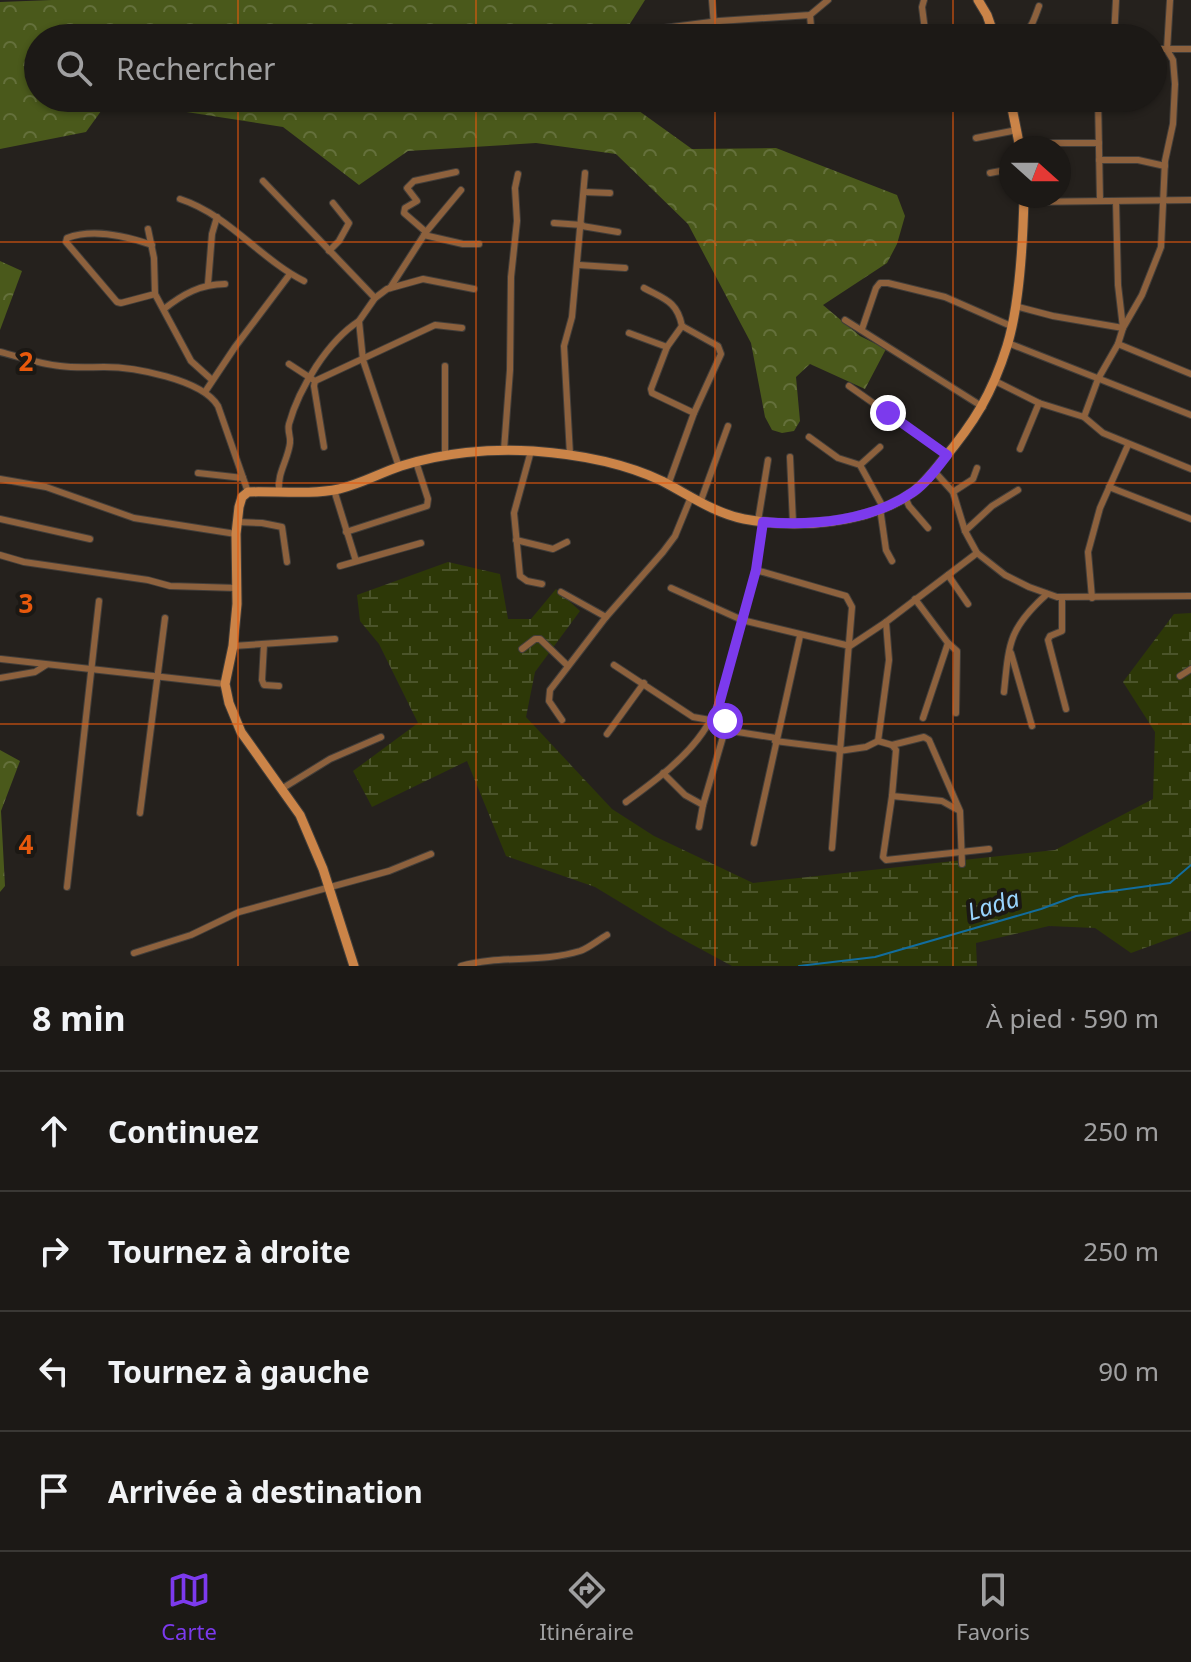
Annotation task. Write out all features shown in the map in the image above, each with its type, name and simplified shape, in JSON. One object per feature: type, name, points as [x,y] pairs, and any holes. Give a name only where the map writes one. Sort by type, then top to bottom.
[{"type":"street","points":[[712,0],[714,22]]},
{"type":"street","points":[[809,0],[811,24]]},
{"type":"street","points":[[697,24],[811,13],[828,0]]},
{"type":"street","points":[[924,0],[924,24]]},
{"type":"street","points":[[978,0],[990,24]]},
{"type":"street","points":[[1115,24],[1116,0]]},
{"type":"street","points":[[1084,417],[1098,379],[1142,295],[1161,247],[1165,166],[1173,124],[1175,84],[1173,60],[1167,50],[1170,0]]},
{"type":"street","points":[[1031,24],[1039,6]]},
{"type":"street","points":[[1167,50],[1191,49]]},
{"type":"street","points":[[1013,112],[1018,136]]},
{"type":"street","points":[[1098,112],[1100,201]]},
{"type":"street","points":[[976,138],[1017,130]]},
{"type":"street","points":[[1071,143],[1099,143]]},
{"type":"street","points":[[1099,160],[1138,160],[1165,166]]},
{"type":"street","points":[[990,173],[999,171]]},
{"type":"street","points":[[456,172],[414,181],[407,188],[417,201],[405,208],[404,213],[425,233],[463,244],[479,244]]},
{"type":"street","points":[[570,456],[564,346],[572,317],[579,265],[585,173]]},
{"type":"street","points":[[504,450],[518,174]]},
{"type":"street","points":[[263,181],[375,298]]},
{"type":"street","points":[[390,288],[425,233],[461,190]]},
{"type":"street","points":[[584,192],[610,193]]},
{"type":"street","points":[[180,199],[202,206],[290,274],[304,281]]},
{"type":"street","points":[[1071,200],[1191,200]]},
{"type":"street","points":[[1116,201],[1118,285],[1123,328]]},
{"type":"street","points":[[329,251],[349,223],[333,203]]},
{"type":"street","points":[[354,966],[313,842],[283,788],[241,732],[233,716],[225,684],[233,646],[237,588],[236,534],[242,497],[248,492],[334,490],[445,455],[504,450],[570,456],[637,471],[726,515],[761,521],[820,523],[882,507],[916,490],[983,407],[1008,343],[1015,306],[1023,208]]},
{"type":"street","points":[[208,284],[212,234],[217,217]]},
{"type":"street","points":[[554,223],[618,232]]},
{"type":"street","points":[[148,229],[155,294],[191,361],[211,379]]},
{"type":"street","points":[[152,245],[132,238],[88,234],[67,238],[66,242],[117,302],[155,294]]},
{"type":"street","points":[[579,265],[625,268]]},
{"type":"street","points":[[205,392],[211,379],[290,274]]},
{"type":"street","points":[[279,491],[278,481],[290,442],[289,423],[326,353],[359,321],[375,298],[390,288],[423,279],[474,289]]},
{"type":"street","points":[[862,329],[880,283],[945,297],[1011,326]]},
{"type":"street","points":[[164,309],[183,295],[208,284],[225,284]]},
{"type":"street","points":[[644,288],[673,304],[679,312],[682,326],[721,350],[668,485]]},
{"type":"street","points":[[1015,306],[1123,328]]},
{"type":"street","points":[[845,320],[983,407]]},
{"type":"street","points":[[359,321],[363,360],[399,467]]},
{"type":"street","points":[[312,379],[363,360],[435,325],[462,328]]},
{"type":"street","points":[[682,326],[667,347],[652,385],[652,393],[694,413]]},
{"type":"street","points":[[629,333],[667,347]]},
{"type":"street","points":[[1008,343],[1191,415]]},
{"type":"street","points":[[1118,344],[1191,374]]},
{"type":"street","points":[[0,352],[59,366],[105,367],[165,376],[205,392],[218,406],[248,492]]},
{"type":"street","points":[[289,364],[312,379],[324,447]]},
{"type":"street","points":[[445,366],[445,455]]},
{"type":"street","points":[[995,381],[1039,403],[1084,417],[1093,427],[1128,445],[1191,469]]},
{"type":"street","points":[[849,386],[947,455]]},
{"type":"street","points":[[1020,449],[1039,403]]},
{"type":"street","points":[[562,720],[549,701],[550,690],[606,617],[675,536],[696,500],[728,426]]},
{"type":"street","points":[[809,437],[838,458],[860,465],[882,507],[886,550],[892,561]]},
{"type":"street","points":[[1092,598],[1088,552],[1100,508],[1128,445]]},
{"type":"street","points":[[860,465],[880,447]]},
{"type":"street","points":[[531,451],[514,513],[516,540],[520,576],[542,584]]},
{"type":"street","points":[[790,457],[793,523]]},
{"type":"street","points":[[626,802],[663,773],[704,732],[718,708],[756,570],[768,460]]},
{"type":"street","points":[[346,532],[427,506],[428,499],[416,462]]},
{"type":"street","points":[[953,492],[973,479],[977,468]]},
{"type":"street","points":[[934,471],[953,492],[965,531],[977,553],[1005,575],[1062,598],[1191,596]]},
{"type":"street","points":[[198,473],[243,478]]},
{"type":"street","points":[[0,479],[46,487],[134,518],[236,534]]},
{"type":"street","points":[[1109,487],[1191,519]]},
{"type":"street","points":[[334,490],[356,561]]},
{"type":"street","points":[[965,531],[992,506],[1018,490]]},
{"type":"street","points":[[905,497],[928,528]]},
{"type":"street","points":[[0,519],[90,539]]},
{"type":"street","points":[[237,522],[282,527],[287,562]]},
{"type":"street","points":[[516,540],[553,549],[567,542]]},
{"type":"street","points":[[340,566],[421,543]]},
{"type":"street","points":[[671,588],[742,620],[850,646],[977,553]]},
{"type":"street","points":[[0,555],[24,562],[170,586],[237,588]]},
{"type":"street","points":[[756,570],[846,596],[852,607],[832,848]]},
{"type":"street","points":[[948,575],[968,604]]},
{"type":"street","points":[[561,592],[606,617]]},
{"type":"street","points":[[1004,692],[1011,635],[1047,594]]},
{"type":"street","points":[[1062,598],[1062,631],[1048,640],[1066,709]]},
{"type":"street","points":[[915,599],[957,651],[956,713]]},
{"type":"street","points":[[67,887],[99,601]]},
{"type":"street","points":[[140,813],[165,618]]},
{"type":"street","points":[[878,741],[889,660],[886,622]]},
{"type":"street","points":[[754,843],[800,636]]},
{"type":"street","points":[[233,646],[335,639]]},
{"type":"street","points":[[522,649],[535,639],[540,639],[568,666]]},
{"type":"street","points":[[923,718],[948,643]]},
{"type":"street","points":[[264,644],[264,685],[279,686]]},
{"type":"street","points":[[1010,649],[1032,726]]},
{"type":"street","points":[[1,659],[225,684]]},
{"type":"street","points":[[0,678],[35,672],[46,664]]},
{"type":"street","points":[[614,665],[693,717],[710,720]]},
{"type":"street","points":[[1180,676],[1191,669]]},
{"type":"street","points":[[607,734],[644,683]]},
{"type":"street","points":[[699,827],[725,730],[718,708]]},
{"type":"street","points":[[725,730],[839,750],[866,747],[878,741],[892,745],[924,737],[929,740],[960,811],[962,864]]},
{"type":"street","points":[[283,788],[330,759],[381,737]]},
{"type":"street","points":[[892,745],[896,750],[883,857],[893,861],[960,850],[989,849]]},
{"type":"street","points":[[663,773],[685,795],[703,805]]},
{"type":"street","points":[[892,796],[942,801],[960,811]]},
{"type":"street","points":[[134,953],[191,935],[239,912],[389,871],[431,854]]},
{"type":"street","points":[[461,966],[582,950],[607,935]]},
{"type":"green space","points":[[645,0],[630,24],[24,24],[24,112],[100,112],[86,132],[0,149],[0,2]]},
{"type":"green space","points":[[186,112],[640,112],[692,149],[776,148],[897,195],[905,216],[897,244],[887,263],[823,305],[860,336],[886,349],[865,389],[810,364],[796,377],[800,421],[794,431],[782,433],[772,430],[765,417],[751,343],[688,224],[616,154],[536,143],[408,151],[359,185],[283,127]]},
{"type":"green space","points":[[0,261],[22,271],[0,330]]},
{"type":"green space","points":[[448,562],[500,574],[508,619],[531,619],[556,589],[580,611],[535,672],[526,717],[612,809],[654,836],[753,883],[1055,850],[1153,799],[1155,732],[1123,682],[1174,614],[1191,613],[1191,931],[1131,953],[1095,928],[1049,926],[976,943],[977,966],[732,966],[595,887],[506,856],[467,761],[372,807],[353,771],[418,723],[379,644],[360,621],[357,595]]},
{"type":"green space","points":[[0,750],[20,761],[1,811],[5,886],[0,892]]},
{"type":"waterway","name":"Lada","points":[[799,966],[875,957],[1076,896],[1170,883],[1191,865]]},
{"type":"route","points":[[725,721],[718,708],[756,570],[763,522],[820,523],[841,520],[894,503],[916,490],[947,455],[888,413]]}]
